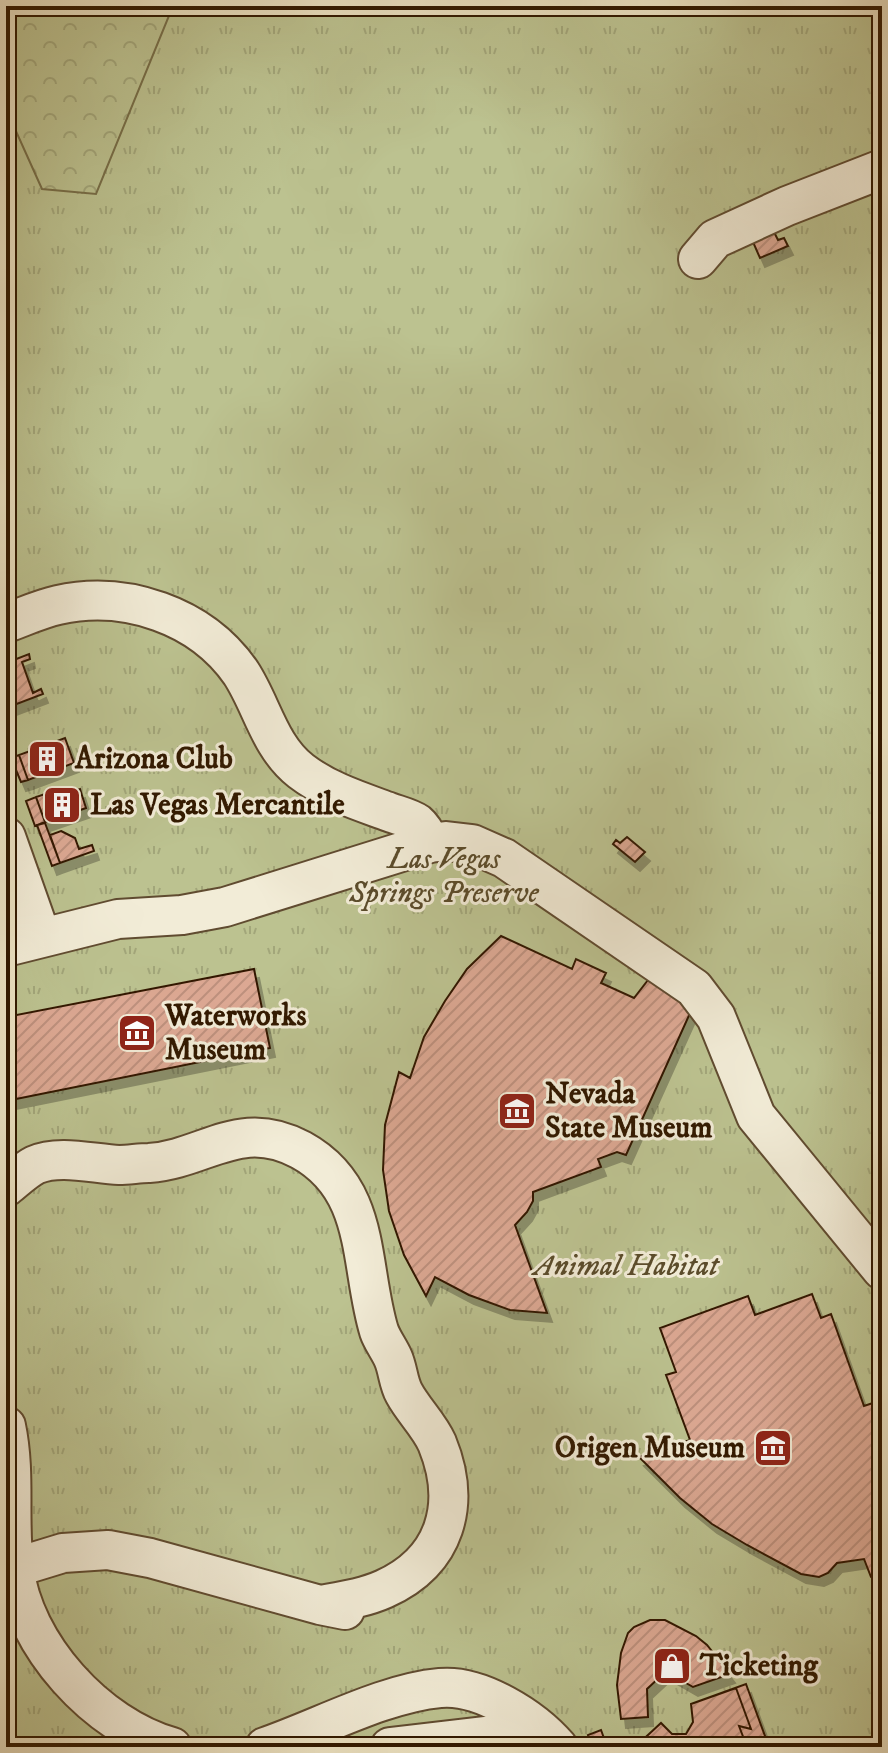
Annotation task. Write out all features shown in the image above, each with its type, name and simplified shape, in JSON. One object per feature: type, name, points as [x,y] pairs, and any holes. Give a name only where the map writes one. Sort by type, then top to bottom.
[{"type":"street","points":[[698,259],[715,239],[787,206],[882,169]]},
{"type":"street","points":[[6,623],[57,605],[88,601],[128,602],[172,616],[226,656],[240,673],[276,744],[300,770],[338,793],[416,822],[430,843]]},
{"type":"street","points":[[6,837],[23,941],[118,919],[182,915],[225,907],[430,843],[472,844],[504,858],[694,988],[716,1017],[756,1116],[882,1270]]},
{"type":"street","points":[[6,1187],[36,1165],[61,1161],[120,1165],[164,1162],[241,1137],[281,1141],[303,1151],[329,1172],[348,1194],[358,1222],[380,1333],[394,1360],[424,1378],[444,1407],[472,1473],[473,1508],[464,1539],[446,1572],[423,1597],[393,1612],[359,1612],[320,1605],[150,1558],[108,1550],[63,1553],[14,1568]]},
{"type":"street","points":[[6,1426],[11,1449],[14,1568],[28,1616],[59,1668],[84,1695],[122,1727],[172,1747]]},
{"type":"street","points":[[265,1747],[397,1696],[443,1687],[475,1693],[504,1704],[544,1731],[558,1747]]},
{"type":"street","points":[[390,1747],[484,1736],[509,1738],[543,1747]]},
{"type":"green space","name":"Las Vegas Springs Preserve","points":[[6,6],[882,6],[882,1747],[6,1747]]},
{"type":"green space","points":[[6,6],[173,6],[96,194],[42,189],[6,109]]},
{"type":"building","points":[[774,232],[778,240],[784,238],[788,246],[760,258],[753,242]]},
{"type":"building","points":[[29,654],[30,659],[22,662],[33,693],[41,689],[43,694],[6,708],[6,663]]},
{"type":"building","name":"Arizona Club","points":[[65,738],[74,763],[28,780],[19,755]]},
{"type":"building","points":[[19,755],[28,780],[21,782],[11,758]]},
{"type":"building","name":"Las Vegas Mercantile","points":[[80,789],[86,808],[45,822],[36,797],[45,794],[48,801]]},
{"type":"building","points":[[36,797],[45,822],[35,826],[26,801]]},
{"type":"building","points":[[45,823],[60,863],[52,866],[37,825]]},
{"type":"building","points":[[61,831],[75,838],[79,849],[92,845],[94,851],[60,863],[50,835]]},
{"type":"building","points":[[627,837],[645,852],[635,862],[613,844]]},
{"type":"building","name":"Nevada State Museum","points":[[501,936],[572,969],[576,959],[606,973],[601,983],[634,998],[648,980],[691,1011],[626,1155],[617,1152],[598,1159],[601,1167],[533,1192],[533,1201],[527,1212],[515,1225],[547,1313],[510,1310],[469,1295],[435,1277],[426,1296],[404,1255],[389,1211],[383,1170],[385,1125],[399,1072],[410,1078],[424,1037],[445,1001],[467,969]]},
{"type":"building","name":"Waterworks Museum","points":[[254,969],[270,1048],[6,1101],[6,1017]]},
{"type":"building","name":"Origen Museum","points":[[812,1294],[821,1318],[831,1314],[864,1406],[882,1400],[882,1586],[871,1577],[864,1559],[837,1563],[819,1577],[801,1574],[712,1524],[680,1498],[639,1457],[690,1440],[666,1375],[676,1372],[660,1328],[748,1296],[755,1315]]},
{"type":"building","name":"Ticketing","points":[[650,1620],[665,1620],[696,1636],[730,1674],[693,1687],[672,1675],[662,1675],[647,1689],[648,1717],[621,1719],[617,1685],[621,1653],[628,1633]]},
{"type":"building","points":[[746,1684],[769,1747],[635,1747],[661,1723],[672,1734],[686,1734],[693,1722],[691,1704]]},
{"type":"building","points":[[736,1688],[751,1729],[739,1726],[747,1747],[635,1747],[661,1723],[672,1734],[686,1734],[693,1722],[691,1704]]},
{"type":"building","points":[[601,1730],[605,1741],[592,1746],[588,1735]]},
{"type":"place","name":"Arizona Club","points":[[47,759]]},
{"type":"place","name":"Las Vegas Mercantile","points":[[62,805]]},
{"type":"place","name":"Waterworks Museum","points":[[137,1033]]},
{"type":"place","name":"Nevada State Museum","points":[[517,1111]]},
{"type":"place","name":"Origen Museum","points":[[773,1448]]},
{"type":"place","name":"Ticketing","points":[[672,1666]]},
{"type":"park label","name":"Animal Habitat","points":[[626,1266]]}]
